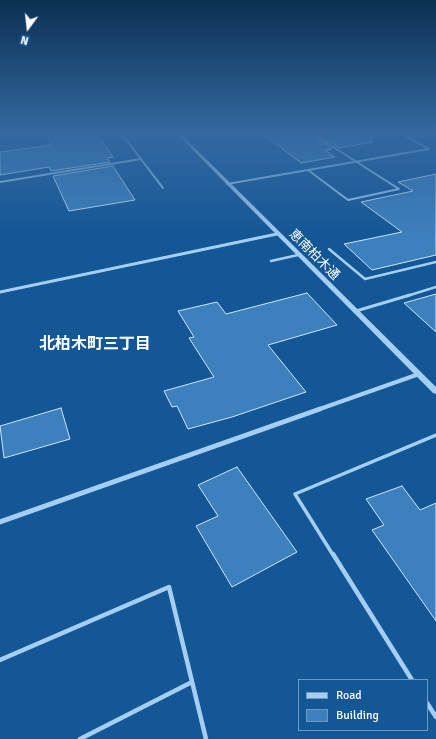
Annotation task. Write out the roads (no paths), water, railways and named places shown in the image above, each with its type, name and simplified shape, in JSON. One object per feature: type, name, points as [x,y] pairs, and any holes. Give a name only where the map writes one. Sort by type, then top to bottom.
[{"type":"street","name":"恵南柏木通","points":[[212,168],[436,391]]},
{"type":"street","points":[[0,292],[277,234]]},
{"type":"street","points":[[0,522],[419,374]]},
{"type":"lane","points":[[0,182],[83,168]]},
{"type":"lane","points":[[148,168],[163,188]]},
{"type":"lane","points":[[227,184],[317,168]]},
{"type":"lane","points":[[308,170],[348,200],[399,189],[366,168]]},
{"type":"lane","points":[[329,249],[365,279],[436,262]]},
{"type":"lane","points":[[271,261],[298,255]]},
{"type":"lane","points":[[354,311],[436,287]]},
{"type":"lane","points":[[411,679],[295,494],[436,435]]},
{"type":"lane","points":[[0,660],[169,587],[206,739]]},
{"type":"lane","points":[[80,739],[192,682]]},
{"type":"lane","points":[[428,705],[436,717]]},
{"type":"district","name":"北柏木町三丁目","points":[[95,345]]}]
